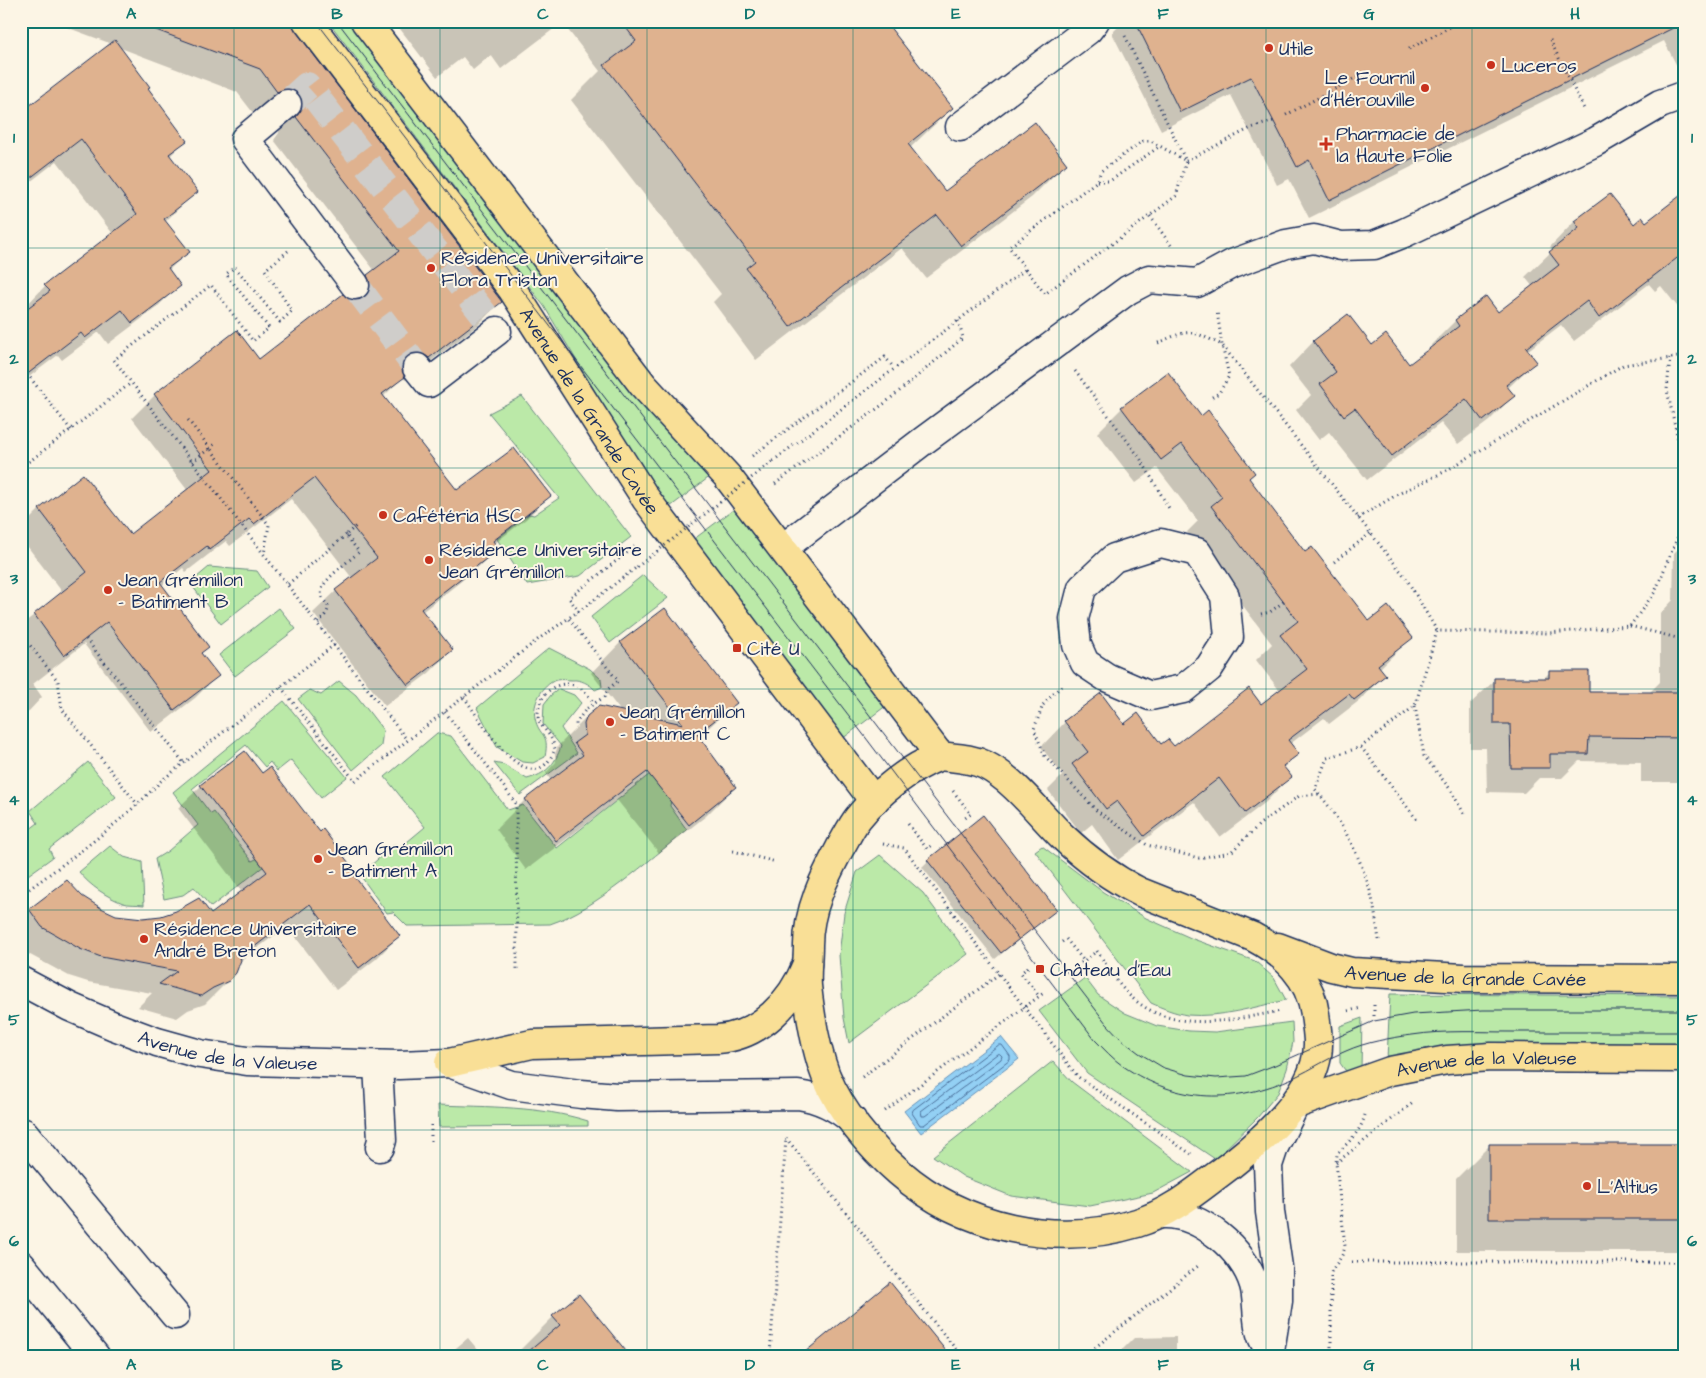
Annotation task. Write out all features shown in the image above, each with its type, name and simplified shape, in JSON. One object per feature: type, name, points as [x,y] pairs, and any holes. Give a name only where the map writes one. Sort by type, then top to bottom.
[{"type":"main road","name":"Avenue de la Grande Cavée","points":[[307,21],[512,289],[646,499],[874,801]]},
{"type":"main road","points":[[365,21],[642,385],[727,476],[940,756]]},
{"type":"main road","points":[[940,756],[972,760],[993,769],[1014,786],[1064,838],[1106,872],[1125,884],[1156,899],[1268,945],[1294,968],[1313,998],[1318,1045],[1314,1068],[1294,1105],[1260,1140],[1236,1161],[1162,1214],[1112,1229],[1057,1234],[1030,1232],[997,1226],[937,1200],[890,1165],[872,1146],[836,1097],[822,1064],[811,1019],[807,982],[808,936],[811,916],[818,894],[832,863],[857,819],[898,780],[926,761],[940,756]]},
{"type":"main road","name":"Avenue de la Grande Cavée","points":[[1252,937],[1307,959],[1352,972],[1464,978],[1685,979]]},
{"type":"main road","points":[[449,1063],[532,1044],[718,1039],[739,1036],[764,1022],[780,1006],[798,981],[808,962]]},
{"type":"main road","name":"Avenue de la Valeuse","points":[[1294,1105],[1390,1071],[1447,1060],[1491,1057],[1685,1058]]},
{"type":"street","points":[[960,127],[1088,30],[1095,21]]},
{"type":"street","points":[[783,548],[923,441],[1056,345],[1128,290],[1149,279],[1198,283],[1232,264],[1286,244],[1314,240],[1341,246],[1374,245],[1595,142],[1660,104],[1685,95]]},
{"type":"street","points":[[286,104],[245,139],[355,285]]},
{"type":"street","points":[[418,368],[429,383],[491,323],[526,310]]},
{"type":"street","points":[[1161,543],[1197,552],[1225,596],[1229,637],[1209,668],[1183,689],[1150,696],[1106,677],[1085,663],[1077,645],[1074,620],[1082,588],[1114,558],[1161,543]]},
{"type":"street","name":"Avenue de la Valeuse","points":[[21,981],[114,1026],[156,1042],[200,1054],[247,1061],[378,1065],[449,1063]]},
{"type":"street","points":[[449,1063],[511,1085],[581,1094],[617,1097],[798,1095],[817,1099],[839,1110],[852,1120]]},
{"type":"street","points":[[378,1065],[382,1140],[380,1146]]},
{"type":"street","points":[[1269,1354],[1278,1301],[1278,1267],[1270,1212],[1268,1165],[1274,1147],[1294,1105]]},
{"type":"street","points":[[21,1133],[24,1133],[175,1316]]},
{"type":"street","points":[[1162,1214],[1177,1214],[1206,1226],[1228,1244],[1241,1259],[1250,1274],[1257,1298],[1259,1332],[1269,1354]]},
{"type":"street","points":[[21,1265],[96,1357]]},
{"type":"path","points":[[1409,49],[1461,21]]},
{"type":"path","points":[[1122,28],[1186,160],[1176,196],[1045,294],[1009,247],[1084,190],[1097,182],[1110,181],[1160,146]]},
{"type":"path","points":[[1550,40],[1582,105]]},
{"type":"path","points":[[1286,115],[1368,71]]},
{"type":"path","points":[[1186,160],[1251,128],[1274,121]]},
{"type":"path","points":[[1097,182],[1101,171],[1143,141],[1151,141],[1186,160]]},
{"type":"path","points":[[277,260],[265,270],[292,311],[280,322],[235,267],[226,274],[269,328],[253,341],[211,284],[200,295],[114,360],[407,740]]},
{"type":"path","points":[[281,687],[355,781],[540,638],[579,612],[831,416],[1026,269]]},
{"type":"path","points":[[1212,275],[1222,346],[1229,376],[1219,393],[1212,397]]},
{"type":"path","points":[[767,490],[885,403],[963,338],[958,320]]},
{"type":"path","points":[[1158,343],[1179,334],[1194,332],[1222,346],[1358,518],[1372,532],[1406,578],[1437,630],[1415,706],[1424,756],[1450,789],[1466,817]]},
{"type":"path","points":[[1056,345],[1140,458],[1174,517],[1178,547]]},
{"type":"path","points":[[745,461],[885,356],[894,368]]},
{"type":"path","points":[[1358,518],[1398,494],[1444,472],[1623,365],[1685,356]]},
{"type":"path","points":[[1670,358],[1667,390],[1678,435],[1685,478]]},
{"type":"path","points":[[21,366],[71,430]]},
{"type":"path","points":[[21,468],[131,383]]},
{"type":"path","points":[[188,420],[269,525],[264,555]]},
{"type":"path","points":[[192,462],[217,442]]},
{"type":"path","points":[[1630,626],[1655,592],[1685,519]]},
{"type":"path","points":[[288,584],[357,525]]},
{"type":"path","points":[[1334,562],[1372,532]]},
{"type":"path","points":[[318,623],[328,613],[329,608],[322,593],[322,588],[328,580],[359,552],[346,535]]},
{"type":"path","points":[[579,612],[569,598],[641,542]]},
{"type":"path","points":[[569,618],[618,681],[608,689],[604,697],[589,707],[576,723],[576,728]]},
{"type":"path","points":[[1437,630],[1549,633],[1630,626],[1685,640]]},
{"type":"path","points":[[21,634],[58,681],[62,709],[138,804]]},
{"type":"path","points":[[86,639],[184,763]]},
{"type":"path","points":[[21,896],[111,828],[161,781],[334,645]]},
{"type":"path","points":[[1085,663],[1043,705],[1034,729],[1045,756],[1097,811],[1147,845],[1199,858],[1231,852],[1260,824],[1299,796],[1319,794]]},
{"type":"path","points":[[464,697],[512,761],[532,770],[539,769],[547,763],[555,749],[551,738],[538,718],[539,707],[544,696],[554,686],[561,684],[575,686],[586,692],[594,703]]},
{"type":"path","points":[[1379,947],[1372,898],[1360,864],[1344,830],[1315,789],[1327,758],[1361,747],[1415,706]]},
{"type":"path","points":[[589,707],[592,711]]},
{"type":"path","points":[[445,712],[516,804],[517,971]]},
{"type":"path","points":[[1361,747],[1418,821]]},
{"type":"path","points":[[952,790],[971,814],[965,818]]},
{"type":"path","points":[[908,824],[927,849],[933,844]]},
{"type":"path","points":[[883,844],[904,848],[1078,1077],[1197,1157]]},
{"type":"path","points":[[733,851],[776,862]]},
{"type":"path","points":[[1062,942],[1066,939],[1084,961]]},
{"type":"path","points":[[1077,966],[1097,951],[1127,993],[1140,1005],[1183,1021],[1211,1022],[1289,1010]]},
{"type":"path","points":[[1028,967],[1020,973],[1038,996]]},
{"type":"path","points":[[860,1078],[999,974]]},
{"type":"path","points":[[884,1112],[1045,992]]},
{"type":"path","points":[[1341,1012],[1374,1005]]},
{"type":"path","points":[[1331,1357],[1331,1272],[1344,1255],[1345,1246],[1336,1163],[1337,1154],[1356,1136],[1362,1127],[1367,1110],[1366,1099],[1356,1084]]},
{"type":"path","points":[[1336,1163],[1414,1102]]},
{"type":"path","points":[[431,1141],[432,1123]]},
{"type":"path","points":[[771,1357],[786,1138],[962,1357]]},
{"type":"path","points":[[1352,1262],[1685,1262]]},
{"type":"path","points":[[1083,1357],[1198,1266]]},
{"type":"green space","points":[[328,21],[351,21],[647,407],[712,475],[666,510],[544,306]]},
{"type":"green space","points":[[522,396],[631,537],[580,576],[527,585],[497,539],[529,514],[534,515],[559,498],[489,413]]},
{"type":"green space","points":[[737,507],[887,705],[842,739],[690,542]]},
{"type":"green space","points":[[209,567],[257,571],[268,587],[221,624],[190,583]]},
{"type":"green space","points":[[643,575],[668,598],[610,643],[591,617]]},
{"type":"green space","points":[[279,608],[296,629],[235,676],[219,655]]},
{"type":"green space","points":[[549,648],[590,669],[601,679],[602,687],[595,690],[588,684],[575,680],[556,680],[546,686],[539,696],[534,713],[546,743],[545,757],[533,763],[522,762],[497,747],[477,708]]},
{"type":"green space","points":[[339,681],[356,695],[383,730],[381,746],[353,770],[298,699],[310,690],[321,695]]},
{"type":"green space","points":[[559,689],[574,695],[581,703],[561,728],[577,753],[520,795],[494,763],[504,765],[527,779],[549,768],[561,746],[543,724],[544,704]]},
{"type":"green space","points":[[284,701],[347,777],[321,798],[291,760],[277,771],[270,762],[265,767],[246,745],[192,789],[211,814],[214,812],[252,861],[258,858],[264,866],[211,907],[194,887],[183,895],[164,899],[155,859],[168,851],[198,825],[173,792]]},
{"type":"green space","points":[[437,733],[451,736],[508,810],[523,805],[557,848],[650,774],[671,800],[670,806],[687,830],[622,883],[586,907],[550,924],[407,926],[393,912],[387,913],[360,875],[395,844],[401,847],[425,827],[385,777]]},
{"type":"green space","points":[[88,762],[116,797],[49,849],[53,857],[21,880],[21,836],[38,823],[30,811]]},
{"type":"green space","points":[[110,846],[124,857],[142,862],[144,905],[125,904],[111,898],[99,891],[79,872]]},
{"type":"green space","points":[[1042,846],[1103,892],[1146,918],[1193,939],[1255,961],[1274,978],[1286,1000],[1237,1011],[1199,1016],[1178,1013],[1151,1003],[1035,851]]},
{"type":"green space","points":[[880,855],[923,893],[968,954],[849,1043],[844,1018],[839,955],[844,913],[857,872]]},
{"type":"green space","points":[[1085,978],[1098,995],[1125,1013],[1157,1026],[1189,1031],[1215,1032],[1292,1022],[1293,1042],[1287,1069],[1278,1093],[1257,1118],[1215,1159],[1087,1073],[1039,1011]]},
{"type":"green space","points":[[1390,994],[1685,996],[1685,1045],[1602,1043],[1446,1047],[1387,1060]]},
{"type":"green space","points":[[1362,1018],[1361,1069],[1352,1072],[1345,1070],[1340,1063],[1340,1026]]},
{"type":"green space","points":[[1053,1061],[1072,1082],[1192,1172],[1153,1193],[1090,1206],[1011,1196],[964,1177],[933,1156]]},
{"type":"green space","points":[[438,1105],[514,1108],[551,1112],[588,1121],[588,1126],[439,1127]]},
{"type":"water","points":[[1001,1037],[1019,1059],[921,1133],[904,1111]]},
{"type":"building","points":[[141,21],[292,21],[295,30],[502,302],[429,358],[422,353],[408,356],[402,363],[405,377],[382,394],[457,490],[514,448],[551,496],[493,541],[499,549],[421,609],[453,650],[408,685],[335,590],[377,558],[314,478],[254,524],[249,519],[209,550],[207,546],[160,582],[209,647],[201,653],[219,676],[174,710],[107,622],[64,656],[34,614],[87,572],[39,509],[83,474],[130,534],[212,470],[154,394],[237,330],[259,359],[343,294],[349,300],[364,298],[370,291],[367,275],[399,251],[296,117],[302,109],[302,101],[299,94],[292,89],[277,92],[260,69],[140,24]]},
{"type":"building","points":[[621,21],[885,21],[953,108],[908,144],[945,191],[1035,122],[1067,164],[961,246],[937,215],[790,327],[746,268],[755,261],[604,65],[636,41]]},
{"type":"building","points":[[1135,21],[1685,22],[1329,200],[1309,160],[1297,167],[1251,77],[1180,112]]},
{"type":"building","points":[[115,40],[187,141],[169,154],[198,192],[164,219],[190,252],[168,268],[181,286],[132,323],[122,310],[85,338],[81,333],[21,379],[21,313],[50,291],[44,285],[137,214],[81,139],[21,185],[21,112]]},
{"type":"building","points":[[1685,192],[1685,252],[1599,318],[1587,301],[1526,348],[1537,362],[1506,385],[1515,396],[1483,421],[1466,399],[1392,456],[1355,408],[1344,416],[1320,384],[1336,372],[1313,341],[1348,314],[1372,345],[1386,334],[1409,364],[1459,326],[1455,320],[1486,296],[1498,312],[1559,265],[1549,252],[1579,228],[1574,221],[1610,194],[1634,224],[1642,217],[1646,222]]},
{"type":"building","points":[[1168,372],[1201,416],[1208,410],[1255,473],[1249,478],[1305,552],[1312,547],[1369,621],[1388,606],[1413,638],[1378,665],[1386,675],[1354,700],[1349,694],[1288,740],[1299,754],[1283,766],[1292,777],[1245,813],[1219,778],[1144,836],[1117,801],[1106,809],[1072,764],[1088,752],[1064,721],[1101,693],[1124,724],[1138,713],[1161,744],[1168,739],[1174,746],[1249,688],[1261,704],[1307,669],[1280,635],[1298,621],[1211,506],[1222,497],[1182,444],[1161,460],[1121,407]]},
{"type":"building","name":"Résidence Universitaire Jean Grémillon","points":[[665,608],[737,703],[697,734],[736,787],[689,825],[647,772],[556,841],[525,799],[583,755],[574,743],[585,735],[584,724],[587,716],[599,706],[683,724],[620,642]]},
{"type":"building","points":[[1549,671],[1589,671],[1589,692],[1685,692],[1685,738],[1589,737],[1588,754],[1550,754],[1550,768],[1511,768],[1510,724],[1494,724],[1494,678],[1549,678]]},
{"type":"building","points":[[245,751],[262,773],[270,767],[320,832],[323,829],[355,871],[352,873],[400,936],[359,968],[310,904],[240,958],[236,973],[229,981],[201,996],[159,984],[177,971],[101,957],[80,949],[42,927],[29,909],[67,880],[82,896],[101,908],[116,915],[143,918],[161,916],[176,911],[199,898],[211,914],[267,872],[200,785]]},
{"type":"building","points":[[983,815],[1057,910],[1001,953],[927,860]]},
{"type":"building","name":"L'Altius","points":[[1489,1144],[1685,1144],[1685,1219],[1489,1219]]},
{"type":"building","points":[[890,1282],[951,1357],[799,1357]]},
{"type":"building","points":[[579,1294],[631,1357],[522,1357],[560,1325],[552,1316]]},
{"type":"tunnel","points":[[287,104],[307,86],[485,316]]},
{"type":"tunnel","points":[[355,285],[417,368]]},
{"type":"tram line","points":[[316,21],[1095,1040],[1123,1066],[1165,1088],[1207,1096],[1229,1095],[1272,1086],[1362,1045],[1412,1035],[1437,1032],[1685,1032]]},
{"type":"tram line","points":[[337,21],[1106,1023],[1122,1040],[1139,1053],[1164,1068],[1188,1075],[1216,1078],[1246,1076],[1374,1021],[1413,1014],[1483,1010],[1685,1010]]},
{"type":"place","name":"Utile","points":[[1269,48]]},
{"type":"place","name":"Luceros","points":[[1491,65]]},
{"type":"place","name":"Le Fournil d'Hérouville","points":[[1425,88]]},
{"type":"place","name":"Pharmacie de la Haute Folie","points":[[1326,144]]},
{"type":"place","name":"Résidence Universitaire Flora Tristan","points":[[431,268]]},
{"type":"place","name":"Cafétéria HSC","points":[[383,515]]},
{"type":"place","name":"Résidence Universitaire Jean Grémillon","points":[[429,560]]},
{"type":"place","name":"Jean Grémillon - Batiment B","points":[[108,590]]},
{"type":"place","name":"Cité U","points":[[737,648]]},
{"type":"place","name":"Jean Grémillon - Batiment C","points":[[610,722]]},
{"type":"place","name":"Jean Grémillon - Batiment A","points":[[318,859]]},
{"type":"place","name":"Résidence Universitaire André Breton","points":[[144,939]]},
{"type":"place","name":"Château d'Eau","points":[[1040,969]]},
{"type":"place","name":"L'Altius","points":[[1587,1186]]}]
